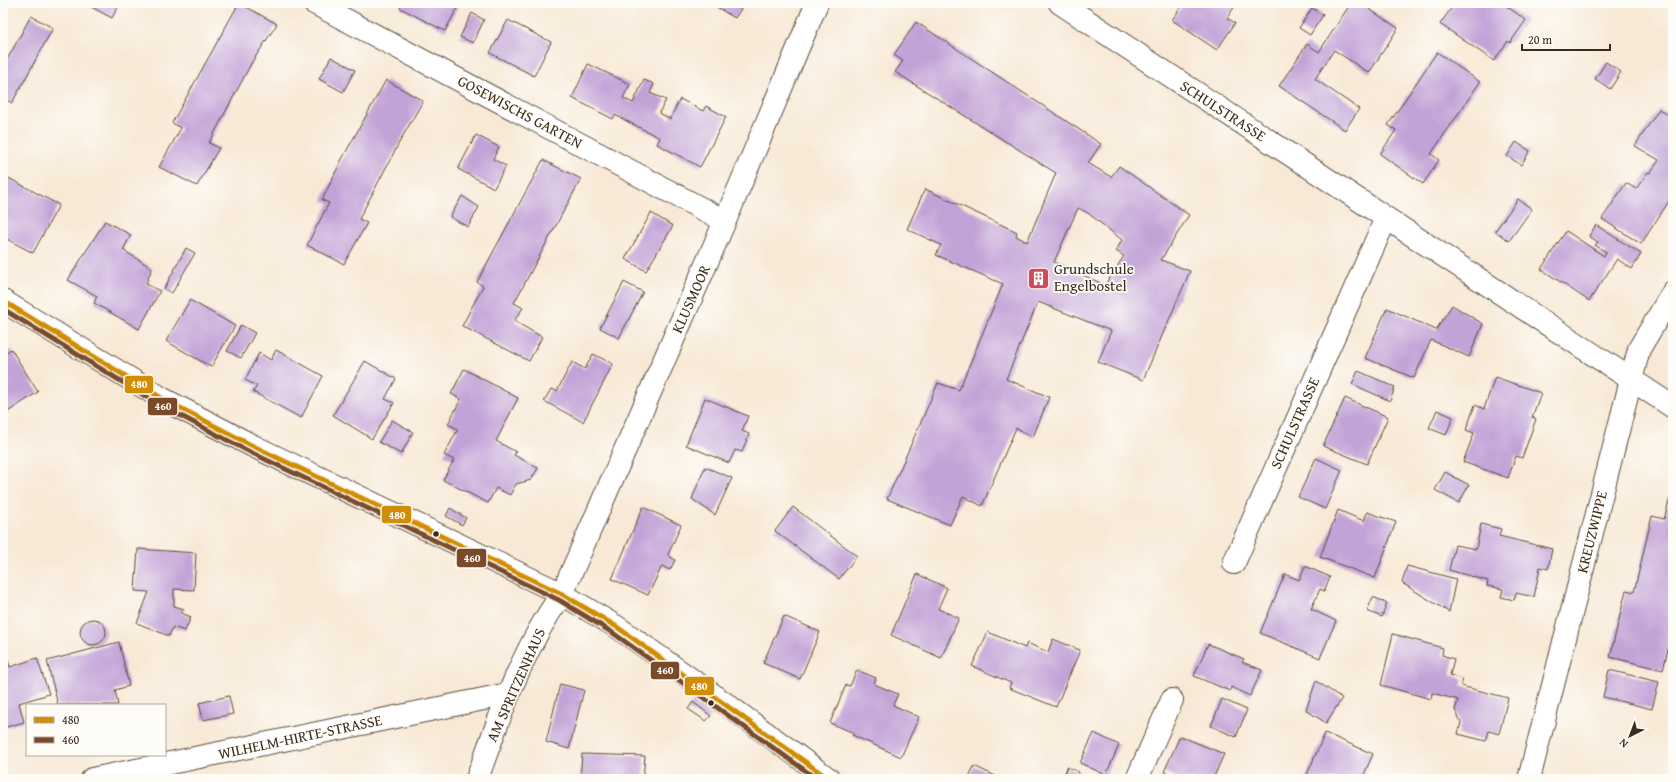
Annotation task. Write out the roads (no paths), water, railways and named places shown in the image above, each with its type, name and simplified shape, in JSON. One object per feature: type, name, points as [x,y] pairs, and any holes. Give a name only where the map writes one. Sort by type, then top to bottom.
[{"type":"street","name":"GOSEWISCHS GARTEN","points":[[314,3],[725,221]]},
{"type":"street","name":"KLUSMOOR","points":[[562,594],[725,221],[817,3]]},
{"type":"street","name":"SCHULSTRASSE","points":[[1060,3],[1673,408]]},
{"type":"street","name":"SCHULSTRASSE","points":[[1234,563],[1386,218]]},
{"type":"street","name":"KREUZWIPPE","points":[[1529,779],[1630,379],[1639,349],[1673,292]]},
{"type":"street","points":[[3,301],[163,399],[246,443],[562,594],[617,627],[829,779]]},
{"type":"street","name":"AM SPRITZENHAUS","points":[[477,779],[508,694],[546,615],[562,594]]},
{"type":"street","name":"WILHELM-HIRTE-STRASSE","points":[[92,779],[508,694]]},
{"type":"street","points":[[1137,779],[1172,700]]},
{"type":"place","name":"Grundschule Engelbostel","points":[[1039,278]]}]
